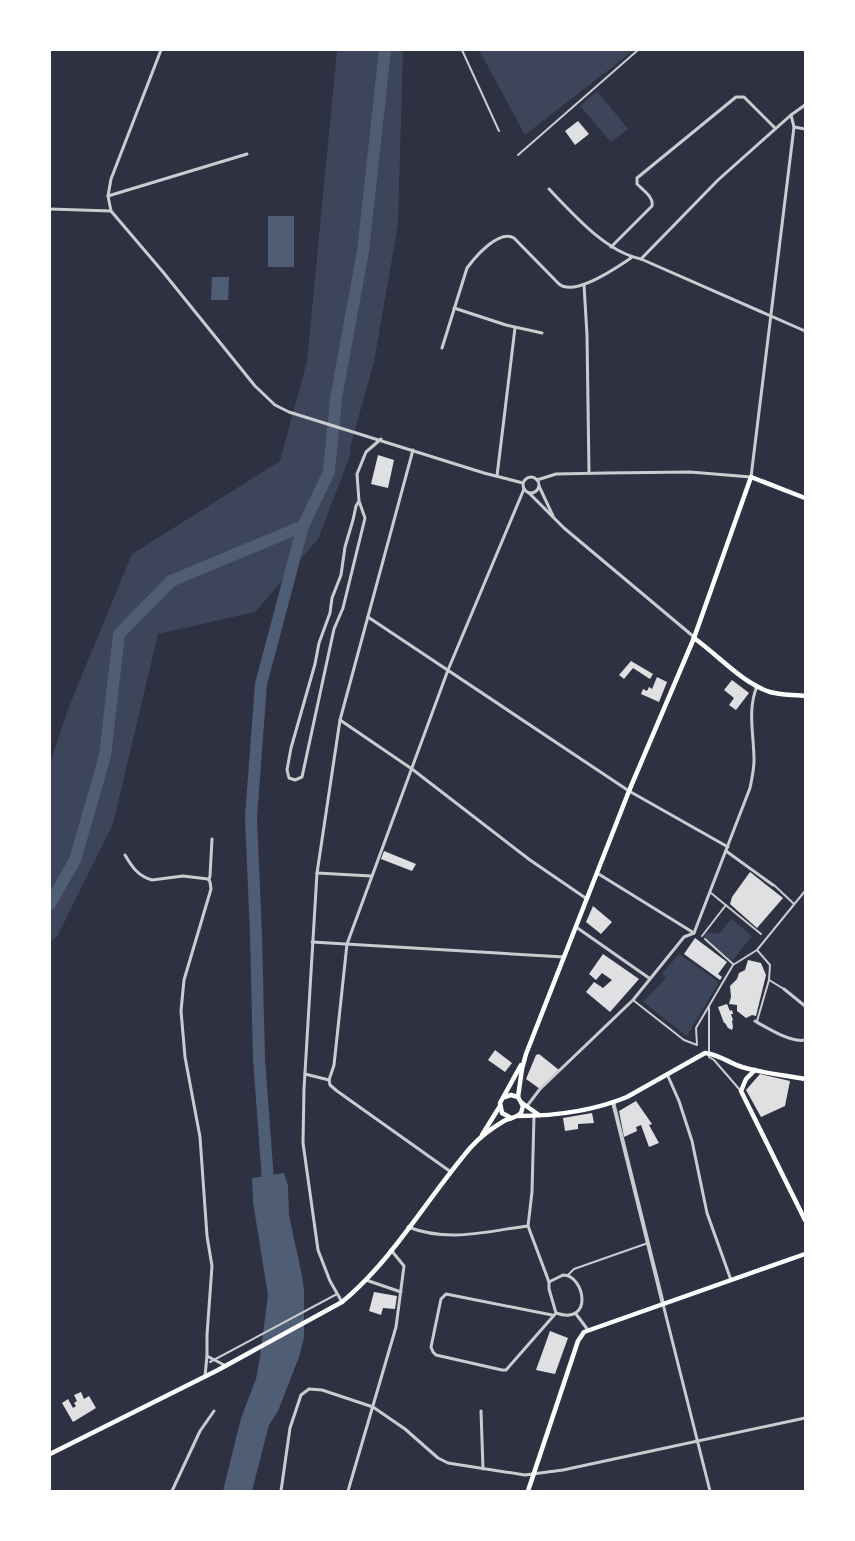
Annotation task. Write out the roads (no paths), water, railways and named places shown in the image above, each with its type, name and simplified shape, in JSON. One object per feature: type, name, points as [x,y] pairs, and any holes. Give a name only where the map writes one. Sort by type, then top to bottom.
[{"type":"main road","points":[[50,1454],[205,1377],[342,1302],[366,1280],[481,1137],[523,1062],[629,791],[694,638],[751,477],[805,498]]},
{"type":"main road","points":[[694,638],[737,673],[757,686],[775,693],[805,696]]},
{"type":"main road","points":[[481,1137],[511,1118],[518,1116],[534,1116],[613,1102],[634,1093],[697,1056],[709,1053],[719,1056],[729,1063],[754,1070],[805,1079]]},
{"type":"main road","points":[[518,1097],[523,1062]]},
{"type":"main road","points":[[754,1070],[746,1080],[741,1091],[805,1220]]},
{"type":"main road","points":[[505,1097],[512,1095],[518,1097],[540,1115]]},
{"type":"main road","points":[[518,1116],[525,1104]]},
{"type":"main road","points":[[500,1106],[504,1116],[511,1118]]},
{"type":"main road","points":[[528,1491],[578,1341],[584,1332],[805,1254]]},
{"type":"street","points":[[160,50],[111,179],[108,196],[111,211],[255,386],[275,405],[295,414],[523,483]]},
{"type":"street","points":[[462,50],[499,131]]},
{"type":"street","points":[[518,155],[638,50]]},
{"type":"street","points":[[611,247],[652,206],[653,202],[637,184],[636,178],[736,97],[744,97],[775,128]]},
{"type":"street","points":[[641,259],[718,180],[775,128],[805,105]]},
{"type":"street","points":[[451,1172],[337,1091],[330,1084],[329,1080],[334,1065],[347,944],[448,670],[524,490],[523,483],[526,478],[530,477],[537,480],[556,474],[690,472],[751,477],[794,127],[791,115]]},
{"type":"street","points":[[794,127],[805,129]]},
{"type":"street","points":[[108,196],[247,154]]},
{"type":"street","points":[[549,189],[611,247],[805,332]]},
{"type":"street","points":[[50,209],[111,211]]},
{"type":"street","points":[[442,348],[467,268],[488,246],[502,236],[514,238],[562,286],[568,287],[584,285],[632,257]]},
{"type":"street","points":[[584,285],[587,334],[589,473]]},
{"type":"street","points":[[454,308],[515,328],[542,333]]},
{"type":"street","points":[[497,476],[515,328]]},
{"type":"street","points":[[359,502],[356,506],[345,546],[341,576],[332,598],[330,613],[291,748],[287,770],[289,778],[295,780],[302,777],[334,629],[343,608],[365,518],[359,502],[356,474],[366,452],[381,439]]},
{"type":"street","points":[[342,1302],[322,1263],[315,1234],[303,1143],[305,1074],[317,873],[340,720],[413,450]]},
{"type":"street","points":[[537,480],[555,519]]},
{"type":"street","points":[[529,492],[535,491],[539,485]]},
{"type":"street","points":[[524,490],[529,492],[555,519],[605,564],[694,638]]},
{"type":"street","points":[[368,618],[629,791],[727,849],[774,885],[794,904]]},
{"type":"street","points":[[525,1104],[633,1000],[684,937],[694,933],[746,801],[753,773],[754,752],[750,716],[751,704],[757,686]]},
{"type":"street","points":[[340,720],[412,769],[530,860],[587,899]]},
{"type":"street","points":[[205,1377],[208,1356],[207,1335],[212,1266],[207,1236],[200,1137],[186,1058],[181,1011],[184,980],[211,890],[209,880],[212,840]]},
{"type":"street","points":[[125,855],[138,874],[145,878],[152,880],[196,876],[209,880]]},
{"type":"street","points":[[597,872],[694,933]]},
{"type":"street","points":[[317,873],[372,876]]},
{"type":"street","points":[[633,1000],[684,1040],[697,1045],[696,1028],[733,964],[756,950],[805,891]]},
{"type":"street","points":[[711,893],[761,934]]},
{"type":"street","points":[[702,936],[726,905]]},
{"type":"street","points":[[576,927],[649,978]]},
{"type":"street","points":[[705,939],[733,964]]},
{"type":"street","points":[[312,942],[564,957]]},
{"type":"street","points":[[756,950],[770,965],[769,980],[756,1022],[785,1037],[801,1041],[805,1040]]},
{"type":"street","points":[[769,980],[805,1006]]},
{"type":"street","points":[[709,1007],[708,1057],[714,1060],[741,1091]]},
{"type":"street","points":[[667,1073],[679,1101],[692,1141],[708,1213],[731,1280]]},
{"type":"street","points":[[305,1074],[329,1080]]},
{"type":"street","points":[[613,1102],[710,1491]]},
{"type":"street","points":[[534,1116],[532,1192],[528,1226],[550,1282],[549,1289],[554,1314]]},
{"type":"street","points":[[408,1227],[425,1234],[446,1236],[528,1226]]},
{"type":"street","points":[[568,1275],[574,1269],[648,1243]]},
{"type":"street","points":[[348,1491],[396,1327],[404,1266],[391,1250]]},
{"type":"street","points":[[550,1282],[559,1276],[568,1275],[576,1280],[582,1298],[581,1310],[576,1314],[567,1316],[446,1294],[441,1299],[431,1347],[436,1355],[506,1370],[554,1314]]},
{"type":"street","points":[[366,1280],[401,1292]]},
{"type":"street","points":[[210,1362],[337,1294]]},
{"type":"street","points":[[576,1314],[588,1330]]},
{"type":"street","points":[[208,1356],[226,1366]]},
{"type":"street","points":[[281,1491],[290,1428],[301,1394],[316,1389],[372,1407],[405,1429],[438,1458],[448,1463],[525,1475],[563,1470],[805,1418]]},
{"type":"street","points":[[172,1491],[200,1431],[214,1411]]},
{"type":"street","points":[[481,1411],[484,1469]]},
{"type":"waterway","points":[[269,1194],[259,1059],[251,817],[261,684],[303,526],[329,472],[336,398],[363,251],[385,50]]},
{"type":"waterway","points":[[50,904],[75,860],[105,756],[119,634],[171,581],[303,526]]}]
